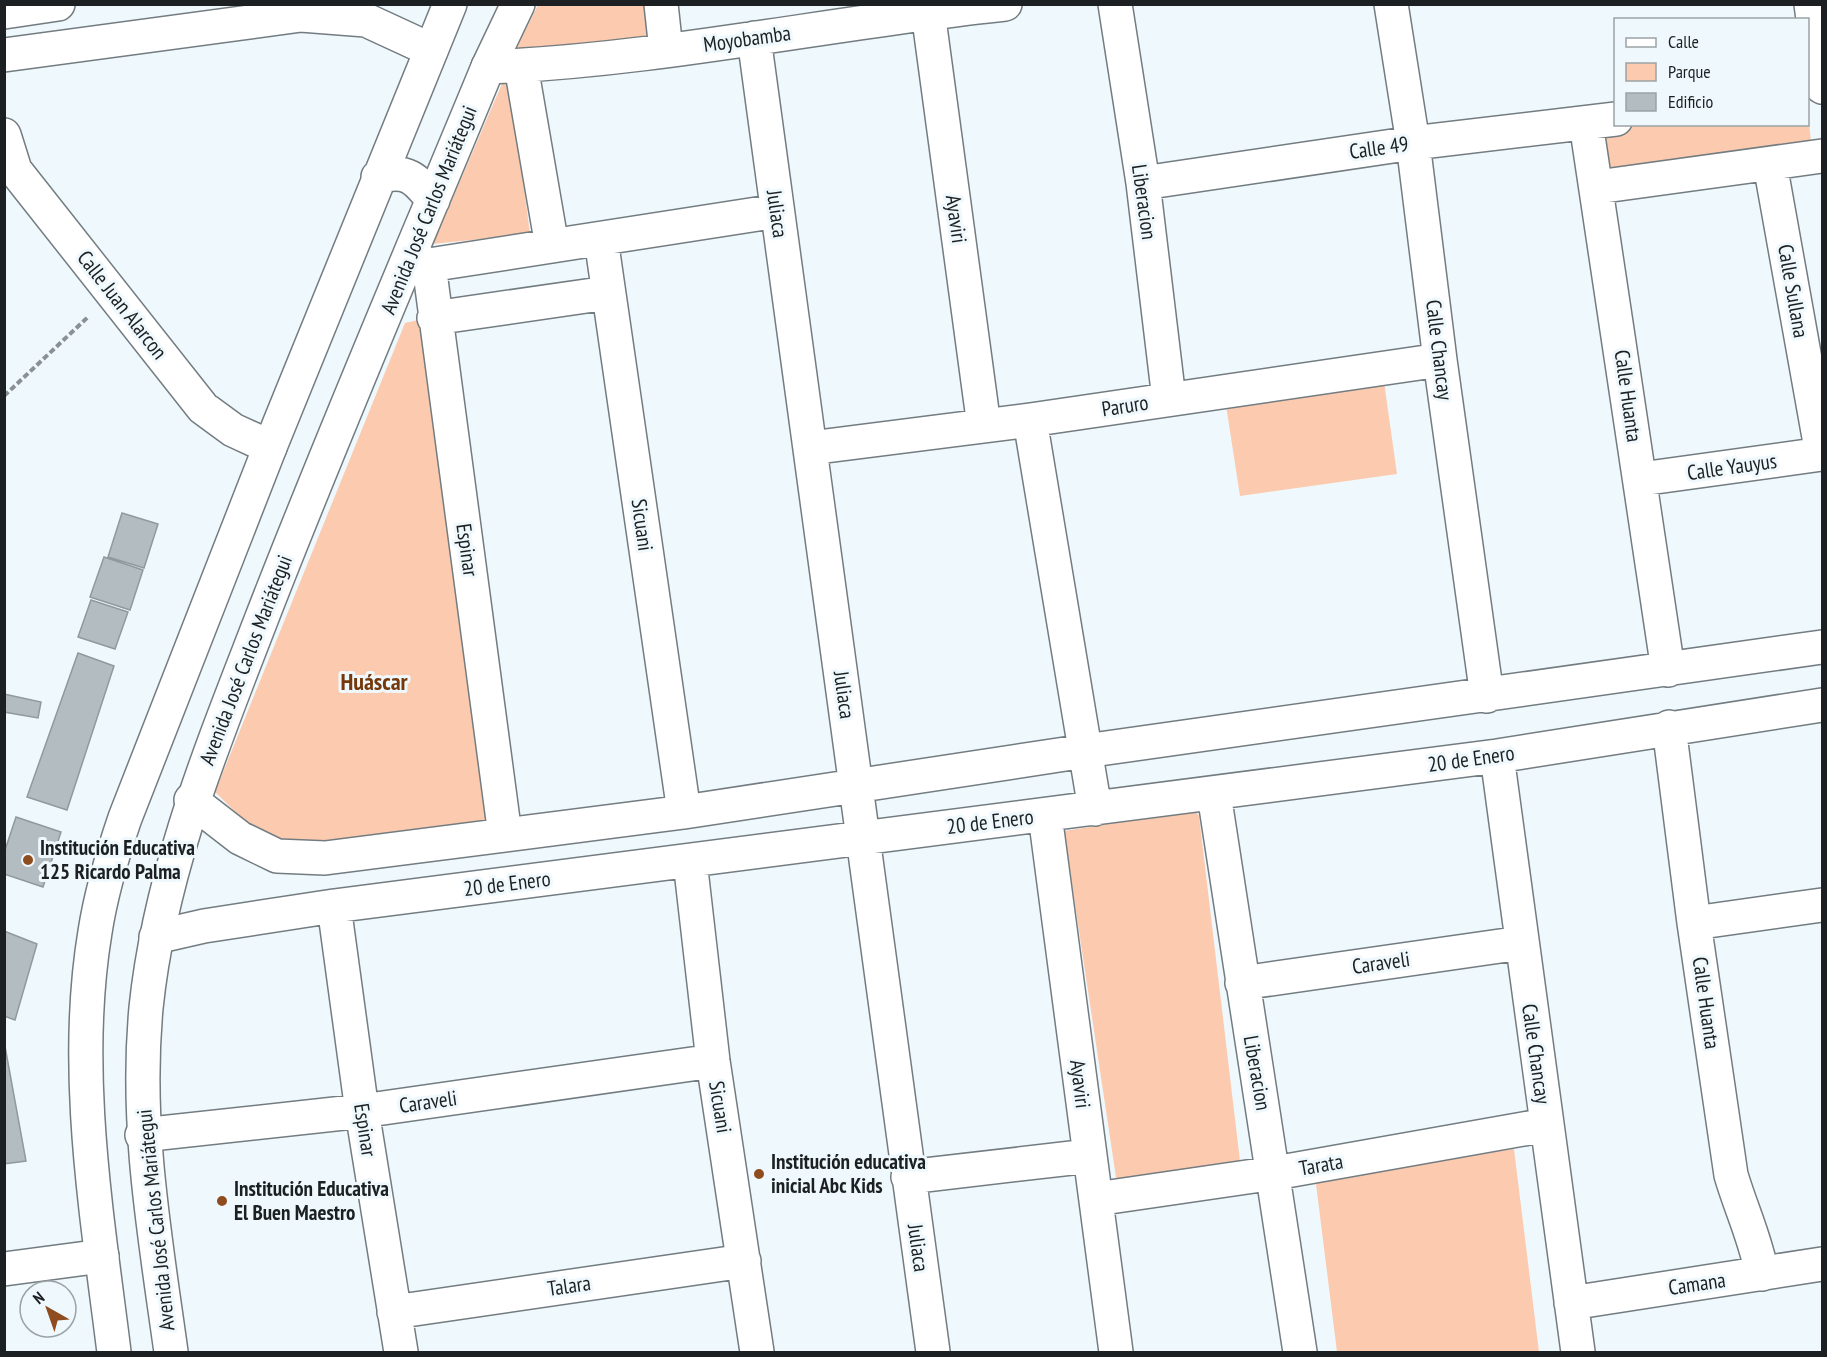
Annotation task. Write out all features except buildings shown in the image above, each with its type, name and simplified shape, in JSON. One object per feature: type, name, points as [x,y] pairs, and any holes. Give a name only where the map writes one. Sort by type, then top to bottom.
[{"type":"street","points":[[4,12],[58,4]]},
{"type":"street","points":[[114,1353],[88,1124],[88,996],[99,911],[108,869],[125,818],[270,447],[450,4]]},
{"type":"street","name":"Avenida José Carlos Mariátegui","points":[[171,1353],[142,1135],[142,1076],[146,1007],[156,937],[191,800],[281,569],[420,261],[433,200],[488,67],[518,4]]},
{"type":"street","points":[[661,4],[666,50]]},
{"type":"street","name":"Moyobamba","points":[[488,67],[521,66],[666,50],[928,12],[1005,4]]},
{"type":"street","name":"Liberacion","points":[[1115,4],[1143,183],[1169,399]]},
{"type":"street","name":"Calle Chancay","points":[[1391,4],[1413,143],[1440,360],[1487,696]]},
{"type":"street","points":[[1811,4],[1822,89]]},
{"type":"street","name":"Ayaviri","points":[[928,12],[984,426]]},
{"type":"street","points":[[4,54],[301,15],[366,20],[431,50]]},
{"type":"street","name":"Juliaca","points":[[754,38],[933,1353]]},
{"type":"street","points":[[521,66],[552,246]]},
{"type":"street","name":"Calle 49","points":[[1143,183],[1413,143],[1601,121]]},
{"type":"street","name":"Calle Huanta","points":[[1601,121],[1597,187],[1668,670]]},
{"type":"street","name":"Calle Juan Alarcon","points":[[4,135],[15,170],[203,408],[233,430],[270,447]]},
{"type":"street","points":[[1597,187],[1822,156]]},
{"type":"street","name":"Calle Sullana","points":[[1770,164],[1822,454]]},
{"type":"street","points":[[378,177],[393,172],[409,175],[433,200]]},
{"type":"street","points":[[420,261],[552,246],[777,211]]},
{"type":"street","name":"Sicuani","points":[[601,239],[684,812]]},
{"type":"street","name":"Espinar","points":[[420,261],[434,318],[506,835]]},
{"type":"street","points":[[434,318],[608,293]]},
{"type":"street","name":"Paruro","points":[[810,448],[1030,420],[1440,360]]},
{"type":"street","points":[[1030,420],[1095,809]]},
{"type":"street","name":"Calle Yauyus","points":[[1641,479],[1822,454]]},
{"type":"street","points":[[191,800],[240,838],[277,856],[325,858],[684,812],[1085,751],[1822,647]]},
{"type":"street","name":"20 de Enero","points":[[156,937],[204,926],[334,906],[1497,756],[1822,705]]},
{"type":"street","name":"Calle Huanta","points":[[1669,728],[1694,923],[1731,1175],[1741,1209],[1759,1253],[1762,1274]]},
{"type":"street","name":"Calle Chancay","points":[[1497,756],[1578,1353]]},
{"type":"street","name":"Liberacion","points":[[1214,794],[1242,983],[1275,1173],[1300,1353]]},
{"type":"street","name":"Ayaviri","points":[[1045,815],[1116,1353]]},
{"type":"street","name":"Sicuani","points":[[690,861],[713,1061],[757,1353]]},
{"type":"street","points":[[1694,923],[1822,905]]},
{"type":"street","name":"Espinar","points":[[334,906],[362,1111],[400,1353]]},
{"type":"street","name":"Caraveli","points":[[1242,983],[1521,943]]},
{"type":"street","name":"Caraveli","points":[[142,1135],[362,1111],[713,1061]]},
{"type":"street","name":"Tarata","points":[[1096,1199],[1275,1173],[1546,1125]]},
{"type":"street","points":[[908,1177],[1089,1156]]},
{"type":"street","points":[[4,1269],[102,1256]]},
{"type":"street","name":"Talara","points":[[394,1312],[744,1261]]},
{"type":"street","name":"Camana","points":[[1572,1303],[1822,1264]]},
{"type":"path","points":[[4,396],[113,294]]},
{"type":"green space","points":[[538,5],[649,5],[652,36],[512,57]]},
{"type":"green space","points":[[504,79],[510,79],[530,234],[433,244]]},
{"type":"green space","points":[[1809,120],[1811,143],[1605,171],[1598,126],[1809,126]]},
{"type":"green space","points":[[423,319],[492,824],[307,844],[277,838],[255,828],[215,792],[405,323]]},
{"type":"green space","points":[[1384,382],[1397,474],[1240,496],[1225,399]]},
{"type":"green space","points":[[1195,810],[1199,816],[1240,1161],[1117,1184],[1064,831]]},
{"type":"green space","points":[[1514,1149],[1539,1352],[1337,1352],[1315,1176]]},
{"type":"place","name":"Institución Educativa 125 Ricardo Palma","points":[[28,860]]},
{"type":"place","name":"Institución educativa inicial Abc Kids","points":[[759,1174]]},
{"type":"place","name":"Institución Educativa El Buen Maestro","points":[[222,1201]]},
{"type":"district","name":"Huáscar","points":[[374,682]]}]
